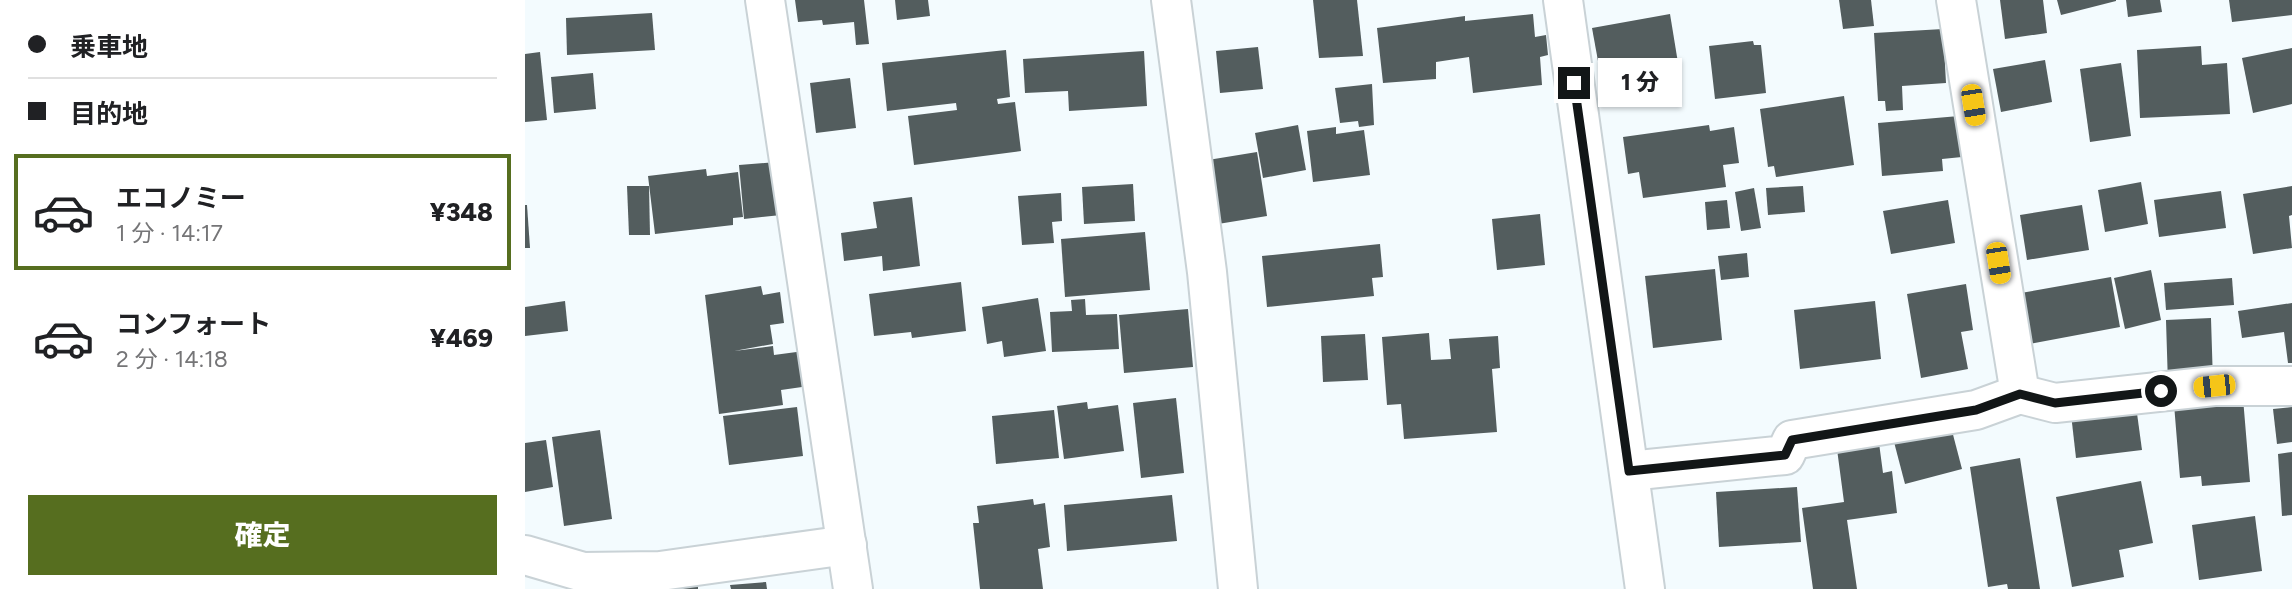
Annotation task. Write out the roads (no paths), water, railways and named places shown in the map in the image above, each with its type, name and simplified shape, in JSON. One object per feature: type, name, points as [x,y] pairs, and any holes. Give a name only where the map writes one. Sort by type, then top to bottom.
[{"type":"street","points":[[765,0],[853,589]]},
{"type":"street","points":[[1171,0],[1207,272],[1237,589]]},
{"type":"street","points":[[1563,0],[1645,589]]},
{"type":"street","points":[[1956,0],[2020,394]]},
{"type":"street","points":[[1629,471],[1785,455],[1792,440],[1976,410],[2020,394],[2055,403],[2214,386],[2292,386]]},
{"type":"street","points":[[525,555],[583,572],[660,571],[847,545]]}]
